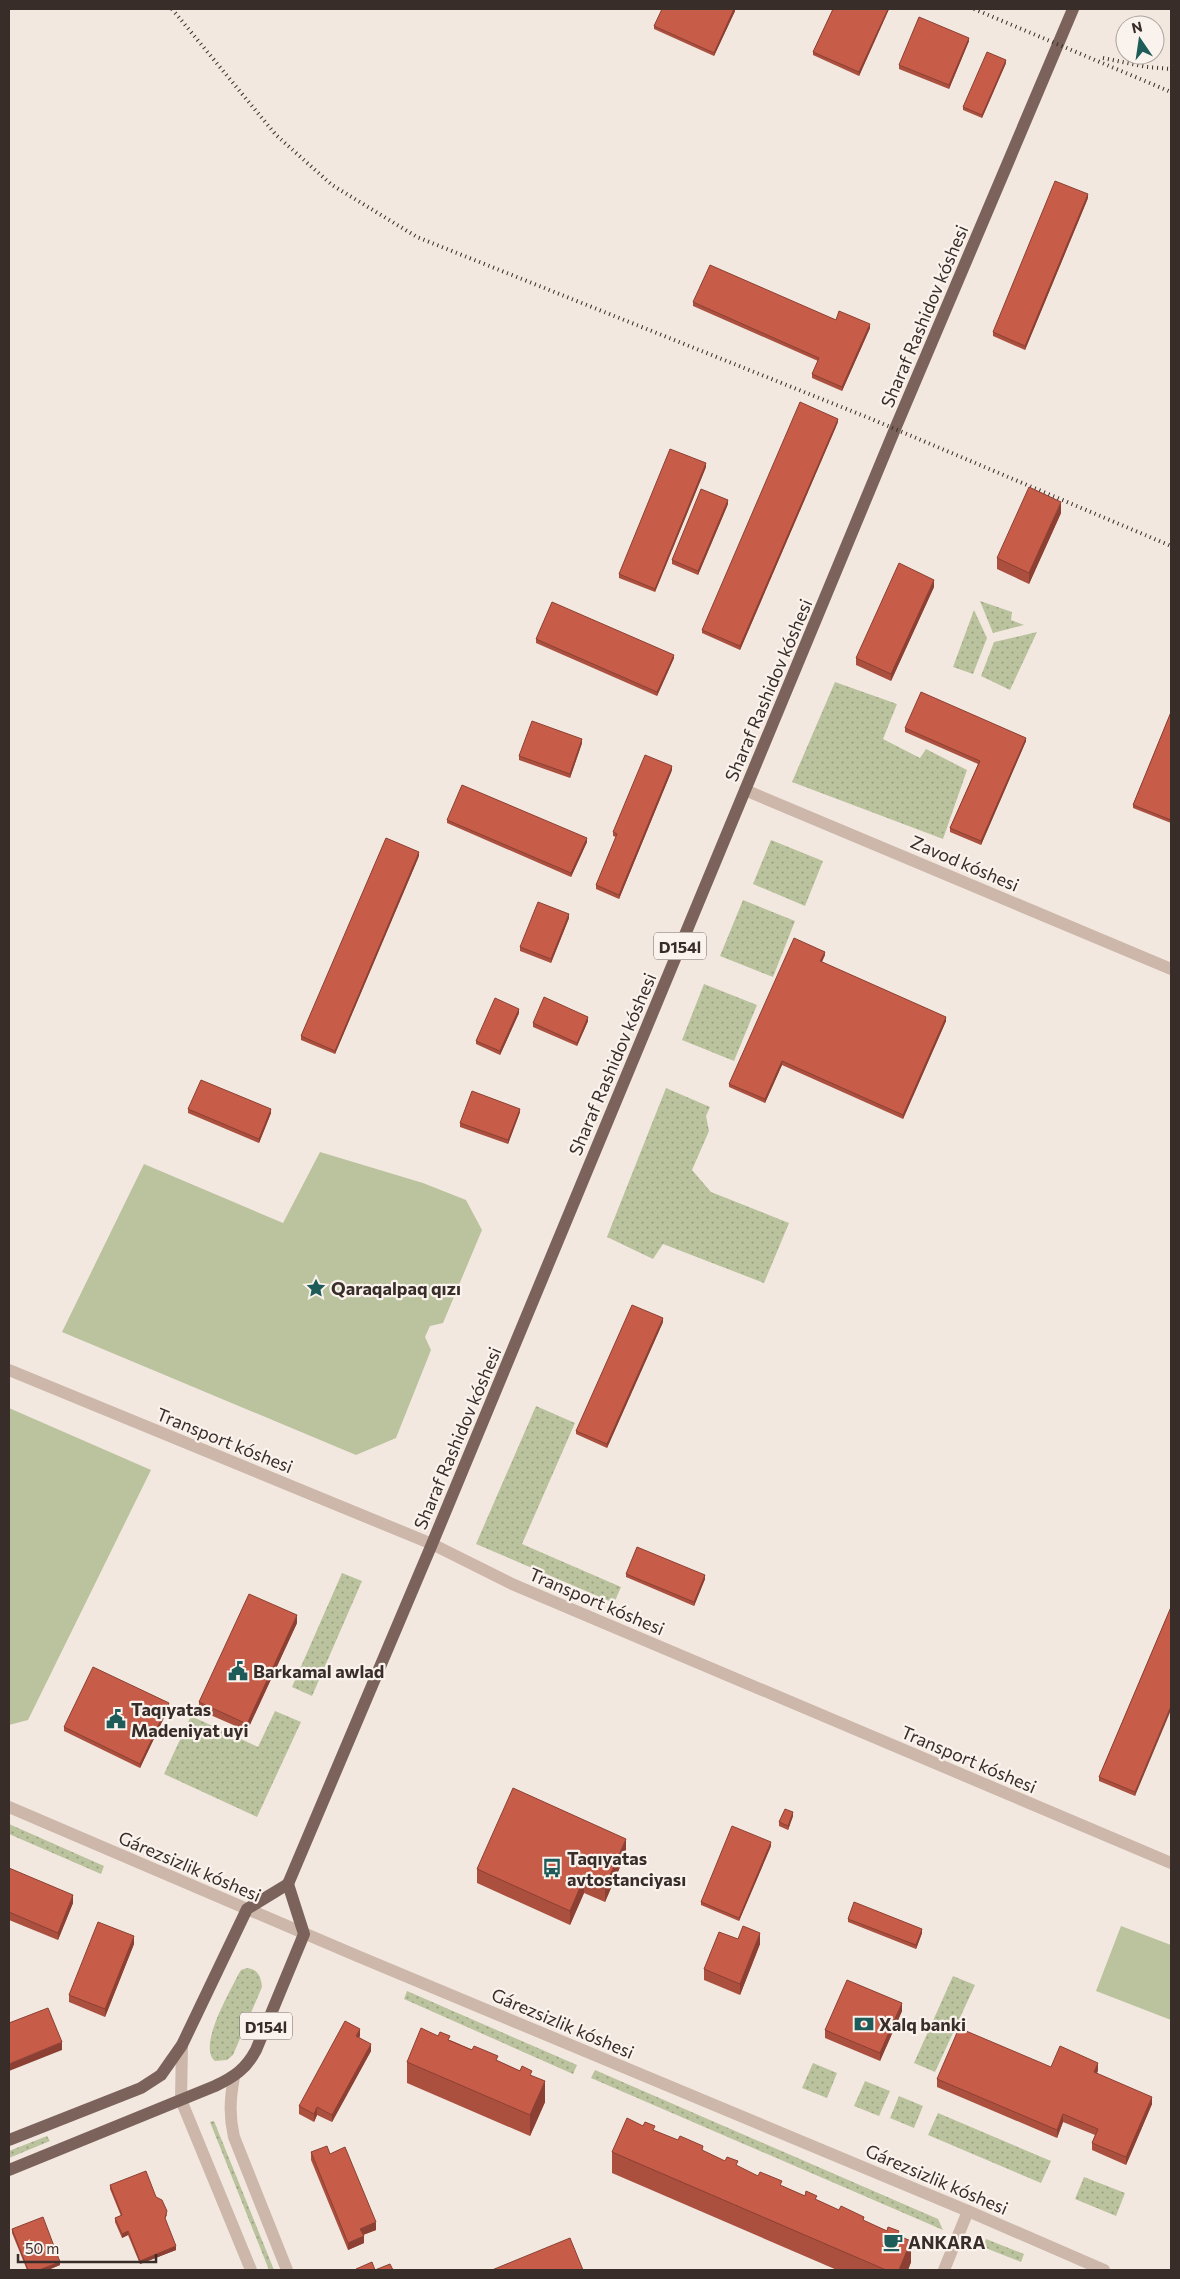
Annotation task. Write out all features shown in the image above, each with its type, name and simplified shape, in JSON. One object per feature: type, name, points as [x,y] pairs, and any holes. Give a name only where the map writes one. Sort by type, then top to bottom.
[{"type":"main road","name":"Sharaf Rashidov kóshesi","points":[[288,1884],[432,1544],[745,790],[1073,9]]},
{"type":"main road","points":[[9,2140],[141,2088],[161,2075],[182,2044],[247,1909],[288,1884],[304,1934]]},
{"type":"main road","name":"D154l","points":[[9,2170],[234,2077],[248,2065],[256,2050],[304,1934]]},
{"type":"street","name":"Zavod kóshesi","points":[[745,790],[1171,969]]},
{"type":"street","name":"Transport kóshesi","points":[[9,1370],[432,1544],[512,1584],[1171,1864]]},
{"type":"street","name":"Gárezsizlik kóshesi","points":[[9,1807],[304,1934],[968,2211],[1104,2270]]},
{"type":"street","points":[[182,2044],[181,2100],[251,2270]]},
{"type":"street","points":[[234,2077],[230,2096],[230,2117],[234,2137],[287,2270]]},
{"type":"street","points":[[944,2270],[968,2211]]},
{"type":"green space","points":[[980,601],[1012,612],[1011,620],[1024,625],[993,633]]},
{"type":"green space","points":[[974,610],[987,638],[973,674],[953,667]]},
{"type":"green space","points":[[1037,632],[1010,690],[981,676],[994,642]]},
{"type":"green space","points":[[835,682],[897,704],[883,739],[920,758],[926,749],[967,770],[943,839],[792,782]]},
{"type":"green space","points":[[771,840],[823,861],[805,906],[753,884]]},
{"type":"green space","points":[[743,900],[795,921],[773,977],[720,956]]},
{"type":"green space","points":[[704,984],[757,1005],[734,1061],[682,1040]]},
{"type":"green space","points":[[666,1088],[710,1107],[706,1116],[709,1131],[692,1170],[711,1192],[789,1223],[764,1283],[663,1244],[653,1259],[607,1237]]},
{"type":"green space","points":[[320,1152],[423,1183],[466,1200],[482,1230],[443,1323],[430,1326],[425,1337],[431,1350],[396,1438],[356,1455],[62,1332],[144,1164],[283,1223]]},
{"type":"green space","points":[[536,1406],[575,1423],[522,1544],[621,1587],[614,1603],[476,1544]]},
{"type":"green space","points":[[9,1408],[151,1470],[28,1720],[9,1725]]},
{"type":"green space","points":[[342,1573],[362,1581],[312,1696],[292,1687]]},
{"type":"green space","points":[[275,1711],[301,1722],[257,1817],[164,1774],[191,1716],[258,1747]]},
{"type":"green space","points":[[9,1824],[104,1866],[101,1874],[9,1834]]},
{"type":"green space","points":[[1121,1926],[1171,1945],[1171,2020],[1096,1991]]},
{"type":"green space","points":[[247,1968],[254,1970],[258,1974],[262,1987],[233,2055],[227,2060],[215,2061],[210,2054],[212,2032],[222,2006],[238,1975],[241,1970]]},
{"type":"green space","points":[[953,1976],[975,1985],[935,2072],[914,2063]]},
{"type":"green space","points":[[407,1991],[577,2065],[573,2074],[404,1999]]},
{"type":"green space","points":[[813,2063],[837,2073],[827,2098],[802,2088]]},
{"type":"green space","points":[[595,2070],[938,2219],[943,2230],[591,2078]]},
{"type":"green space","points":[[865,2081],[890,2091],[879,2116],[854,2106]]},
{"type":"green space","points":[[899,2096],[923,2106],[914,2128],[890,2118]]},
{"type":"green space","points":[[938,2113],[1051,2161],[1041,2183],[928,2135]]},
{"type":"green space","points":[[214,2121],[274,2270],[269,2270],[210,2122]]},
{"type":"green space","points":[[47,2136],[50,2141],[9,2158],[9,2151]]},
{"type":"green space","points":[[1084,2177],[1125,2193],[1116,2216],[1075,2199]]},
{"type":"green space","points":[[986,2239],[1024,2254],[1021,2262],[983,2247]]},
{"type":"building","points":[[662,9],[734,9],[714,53],[654,26]]},
{"type":"building","points":[[833,9],[888,9],[859,72],[813,52]]},
{"type":"building","points":[[919,17],[969,38],[949,85],[899,65]]},
{"type":"building","points":[[987,52],[1006,60],[982,115],[963,107]]},
{"type":"building","points":[[1055,181],[1088,194],[1025,346],[993,332]]},
{"type":"building","points":[[710,265],[836,320],[839,311],[870,324],[842,387],[812,374],[819,358],[693,302]]},
{"type":"building","points":[[800,402],[838,419],[740,646],[702,630]]},
{"type":"building","points":[[670,449],[706,463],[655,589],[619,574]]},
{"type":"building","points":[[1029,487],[1061,502],[1029,573],[997,558]]},
{"type":"building","points":[[701,489],[728,500],[698,571],[672,560]]},
{"type":"building","points":[[899,563],[934,580],[891,674],[856,658]]},
{"type":"building","points":[[552,602],[674,655],[657,692],[536,639]]},
{"type":"building","points":[[921,692],[1026,738],[981,841],[950,828],[980,761],[905,728]]},
{"type":"building","points":[[1171,712],[1171,820],[1133,805]]},
{"type":"building","points":[[532,721],[582,739],[570,774],[519,756]]},
{"type":"building","points":[[645,755],[672,766],[619,895],[596,885],[617,834],[613,832]]},
{"type":"building","points":[[462,785],[587,838],[571,873],[447,820]]},
{"type":"building","points":[[386,838],[419,852],[335,1051],[301,1036]]},
{"type":"building","points":[[538,902],[569,914],[551,959],[520,947]]},
{"type":"building","points":[[794,938],[825,952],[820,961],[946,1017],[903,1115],[782,1061],[765,1099],[729,1084]]},
{"type":"building","points":[[544,997],[588,1017],[577,1043],[533,1023]]},
{"type":"building","points":[[495,998],[519,1009],[500,1051],[476,1041]]},
{"type":"building","points":[[201,1080],[271,1109],[259,1139],[188,1109]]},
{"type":"building","points":[[472,1091],[520,1109],[508,1140],[460,1123]]},
{"type":"building","points":[[632,1305],[663,1318],[607,1444],[576,1431]]},
{"type":"building","points":[[637,1547],[705,1575],[694,1602],[626,1574]]},
{"type":"building","points":[[249,1594],[297,1615],[247,1724],[199,1702]]},
{"type":"building","points":[[1171,1607],[1171,1706],[1135,1792],[1099,1777]]},
{"type":"building","name":"Taqıyatas Madeniyat uyi","points":[[93,1667],[169,1703],[140,1764],[64,1727]]},
{"type":"building","name":"Taqıyatas avtostanciyası","points":[[513,1788],[626,1839],[605,1887],[584,1878],[570,1911],[477,1869]]},
{"type":"building","points":[[785,1809],[793,1812],[788,1826],[779,1822]]},
{"type":"building","points":[[732,1826],[771,1842],[739,1918],[701,1902]]},
{"type":"building","points":[[9,1868],[73,1895],[58,1933],[9,1912]]},
{"type":"building","points":[[854,1902],[922,1929],[916,1945],[848,1919]]},
{"type":"building","points":[[98,1922],[134,1936],[105,2009],[69,1995]]},
{"type":"building","points":[[743,1926],[760,1933],[740,1984],[704,1969],[719,1932],[738,1939]]},
{"type":"building","name":"Xalq banki","points":[[847,1980],[902,2003],[880,2053],[825,2030]]},
{"type":"building","points":[[48,2008],[62,2042],[9,2064],[9,2023]]},
{"type":"building","points":[[345,2021],[360,2029],[356,2036],[371,2044],[332,2115],[317,2107],[314,2114],[299,2106]]},
{"type":"building","points":[[421,2028],[438,2036],[440,2032],[450,2036],[448,2040],[472,2050],[474,2046],[498,2056],[496,2060],[520,2071],[522,2066],[532,2071],[530,2075],[545,2081],[530,2115],[407,2062]]},
{"type":"building","points":[[959,2028],[1051,2067],[1060,2046],[1098,2063],[1094,2072],[1152,2097],[1126,2157],[1092,2143],[1098,2129],[1063,2114],[1057,2130],[937,2079]]},
{"type":"building","points":[[627,2118],[643,2126],[645,2122],[655,2126],[653,2130],[678,2140],[680,2136],[703,2146],[702,2150],[725,2161],[727,2157],[738,2161],[736,2165],[758,2176],[760,2172],[782,2181],[780,2185],[805,2196],[806,2191],[817,2196],[815,2199],[839,2210],[841,2206],[864,2217],[863,2220],[887,2231],[888,2227],[899,2231],[897,2235],[911,2241],[899,2270],[886,2270],[612,2152]]},
{"type":"building","points":[[327,2146],[330,2154],[345,2147],[376,2222],[360,2229],[364,2236],[348,2243],[311,2152]]},
{"type":"building","points":[[146,2171],[156,2197],[162,2200],[167,2211],[165,2218],[176,2246],[140,2261],[128,2231],[122,2234],[115,2218],[122,2215],[110,2185]]},
{"type":"building","points":[[43,2217],[60,2262],[39,2270],[28,2270],[12,2229]]},
{"type":"building","points":[[570,2238],[583,2270],[492,2270]]},
{"type":"building","points":[[372,2262],[375,2270],[356,2269]]},
{"type":"building","points":[[390,2264],[393,2270],[375,2270]]},
{"type":"railway","points":[[172,9],[276,135],[332,185],[417,237],[869,418],[1171,546]]},
{"type":"railway","points":[[974,9],[1171,92]]},
{"type":"railway","points":[[1103,58],[1147,67],[1171,69]]},
{"type":"place","name":"Qaraqalpaq qızı","points":[[316,1288]]},
{"type":"place","name":"Barkamal awlad","points":[[238,1671]]},
{"type":"place","name":"Taqıyatas Madeniyat uyi","points":[[116,1719]]},
{"type":"place","name":"Taqıyatas avtostanciyası","points":[[552,1868]]},
{"type":"place","name":"Xalq banki","points":[[864,2024]]},
{"type":"place","name":"ANKARA","points":[[893,2242]]}]
